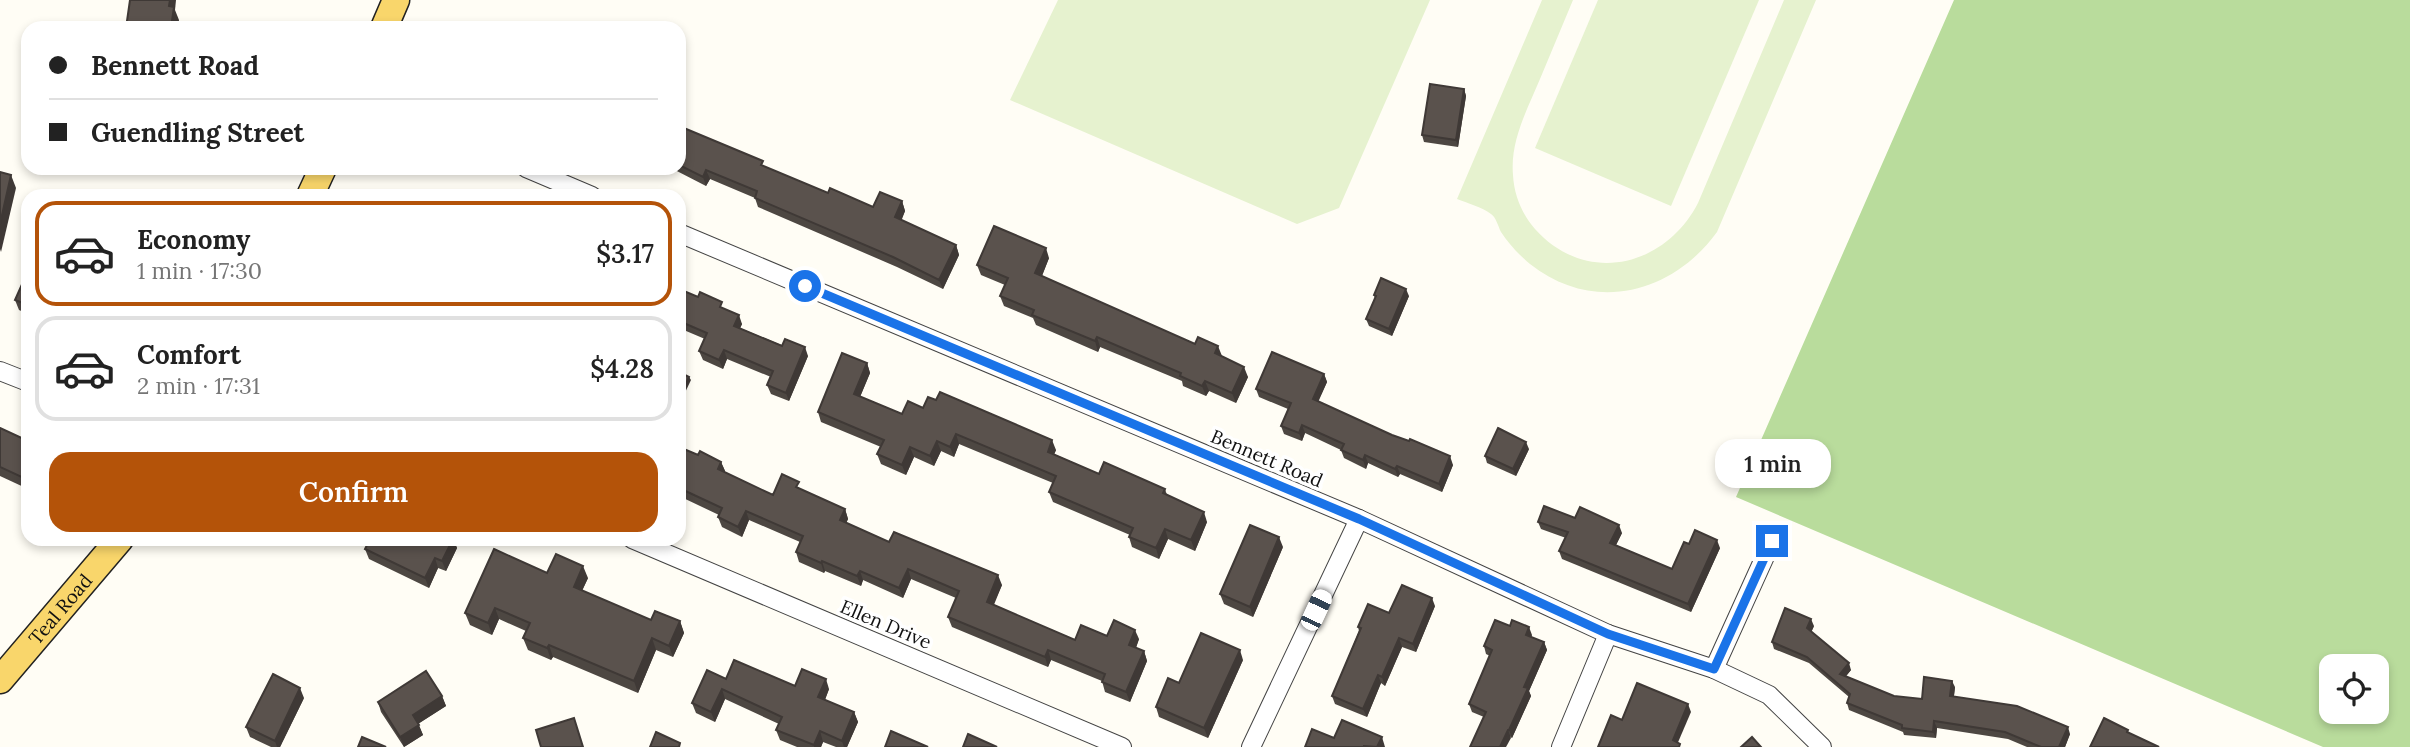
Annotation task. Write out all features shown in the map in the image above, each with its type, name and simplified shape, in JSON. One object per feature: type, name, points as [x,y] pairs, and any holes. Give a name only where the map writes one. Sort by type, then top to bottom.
[{"type":"main road","points":[[387,21],[396,0]]},
{"type":"main road","name":"Teal Road","points":[[0,680],[114,546]]},
{"type":"street","points":[[538,175],[563,189]]},
{"type":"street","name":"Bennett Road","points":[[686,236],[1359,519],[1608,634],[1714,669],[1769,695],[1822,747]]},
{"type":"street","points":[[0,371],[21,379]]},
{"type":"street","points":[[1251,747],[1359,519]]},
{"type":"street","points":[[1714,669],[1772,541]]},
{"type":"street","name":"Ellen Drive","points":[[648,546],[1122,747]]},
{"type":"street","points":[[1561,747],[1608,634]]},
{"type":"green space","points":[[1058,0],[1430,0],[1339,208],[1297,224],[1010,100]]},
{"type":"green space","points":[[1542,0],[1573,0],[1517,138],[1513,162],[1515,190],[1530,223],[1555,247],[1577,258],[1600,263],[1623,261],[1645,254],[1666,242],[1684,225],[1698,203],[1784,0],[1816,0],[1717,232],[1699,253],[1678,270],[1655,283],[1630,290],[1605,292],[1579,289],[1554,280],[1518,253],[1501,232],[1493,215],[1457,199]]},
{"type":"green space","points":[[1598,0],[1759,0],[1671,206],[1535,148]]},
{"type":"green space","points":[[1954,0],[2410,0],[2410,747],[2323,747],[1736,497]]},
{"type":"building","points":[[130,0],[170,0],[169,6],[174,7],[172,21],[127,21]]},
{"type":"building","points":[[1430,84],[1464,89],[1456,140],[1422,135]]},
{"type":"building","points":[[686,129],[763,161],[761,165],[828,193],[830,188],[873,207],[880,192],[902,201],[895,217],[956,245],[939,280],[893,257],[755,198],[757,191],[706,170],[703,177],[686,168]]},
{"type":"building","points":[[0,172],[11,175],[0,224]]},
{"type":"building","points":[[994,226],[1046,248],[1035,273],[1195,344],[1198,337],[1218,346],[1215,353],[1244,367],[1232,393],[1205,381],[1202,386],[1180,376],[1181,373],[1097,337],[1095,341],[1032,315],[1034,310],[1000,296],[1008,278],[977,265]]},
{"type":"building","points":[[1381,278],[1406,289],[1389,329],[1366,319]]},
{"type":"building","points":[[21,287],[21,302],[15,300]]},
{"type":"building","points":[[686,292],[698,297],[700,292],[722,302],[720,307],[739,315],[734,326],[782,346],[785,339],[805,347],[786,393],[767,385],[773,371],[724,350],[719,360],[699,351],[707,333],[686,324]]},
{"type":"building","points":[[1272,352],[1324,374],[1313,399],[1392,435],[1409,441],[1410,439],[1450,456],[1439,484],[1365,455],[1363,460],[1341,450],[1344,444],[1302,425],[1299,433],[1281,426],[1291,403],[1256,389]]},
{"type":"building","points":[[842,353],[867,363],[854,394],[902,414],[908,401],[923,408],[928,397],[936,400],[940,392],[1052,440],[1048,452],[1099,474],[1104,462],[1165,489],[1163,493],[1204,512],[1191,540],[1165,529],[1156,548],[1129,537],[1133,528],[1049,492],[1056,476],[956,434],[950,447],[937,441],[930,456],[910,447],[902,465],[877,454],[884,440],[818,412]]},
{"type":"building","points":[[0,428],[21,438],[21,477],[0,467]]},
{"type":"building","points":[[1498,428],[1526,442],[1513,469],[1485,456]]},
{"type":"building","points":[[686,450],[698,455],[700,451],[721,462],[718,469],[773,495],[782,474],[799,482],[796,487],[845,509],[840,520],[889,542],[894,532],[998,575],[987,602],[1075,640],[1081,625],[1107,636],[1114,620],[1135,630],[1129,645],[1144,651],[1126,692],[1102,682],[1105,674],[1048,650],[1045,657],[948,617],[959,591],[908,569],[899,588],[860,571],[857,576],[796,552],[803,536],[746,511],[738,527],[718,517],[722,508],[686,491]]},
{"type":"building","points":[[1544,506],[1575,518],[1580,507],[1619,525],[1610,543],[1672,569],[1684,542],[1689,544],[1695,530],[1717,540],[1688,604],[1559,551],[1568,532],[1538,522]]},
{"type":"building","points":[[1250,525],[1279,537],[1250,607],[1220,594]]},
{"type":"building","points":[[366,546],[450,546],[442,561],[435,558],[425,578],[365,549]]},
{"type":"building","points":[[494,549],[547,573],[556,554],[583,566],[574,587],[651,620],[655,611],[680,621],[669,646],[652,638],[634,681],[549,645],[547,648],[523,638],[530,623],[495,608],[488,623],[465,613]]},
{"type":"building","points":[[1402,585],[1432,598],[1413,644],[1399,638],[1382,677],[1378,675],[1363,709],[1332,696],[1361,628],[1358,627],[1368,604],[1389,613]]},
{"type":"building","points":[[1785,608],[1811,619],[1807,628],[1849,663],[1840,674],[1894,696],[1922,699],[1924,677],[1952,681],[1950,696],[2017,706],[2068,727],[2059,747],[2041,747],[2005,732],[1934,721],[1933,732],[1902,728],[1902,725],[1847,703],[1850,694],[1807,657],[1772,642]]},
{"type":"building","points":[[1495,620],[1510,626],[1512,620],[1529,627],[1526,635],[1544,642],[1524,687],[1528,688],[1500,747],[1470,747],[1486,712],[1469,704],[1492,650],[1484,646]]},
{"type":"building","points":[[1201,633],[1240,650],[1204,728],[1156,707],[1168,678],[1179,683]]},
{"type":"building","points":[[734,660],[795,686],[802,669],[826,679],[818,697],[854,712],[842,741],[820,731],[814,745],[776,730],[782,717],[722,689],[711,712],[692,703],[707,670],[726,679]]},
{"type":"building","points":[[426,671],[442,696],[413,715],[419,725],[400,737],[378,702]]},
{"type":"building","points":[[273,674],[300,688],[275,741],[246,727]]},
{"type":"building","points":[[1637,683],[1688,704],[1673,740],[1680,744],[1679,747],[1598,747],[1611,715],[1622,720]]},
{"type":"building","points":[[574,718],[583,747],[541,747],[536,730]]},
{"type":"building","points":[[2104,718],[2128,730],[2127,732],[2159,747],[2090,747]]},
{"type":"building","points":[[1342,720],[1382,737],[1377,747],[1305,747],[1312,729],[1334,738]]},
{"type":"building","points":[[891,731],[928,747],[885,747]]},
{"type":"building","points":[[656,732],[680,743],[679,747],[650,747]]},
{"type":"building","points":[[968,734],[997,747],[963,747]]},
{"type":"building","points":[[362,737],[386,747],[358,747]]},
{"type":"building","points":[[1752,737],[1761,747],[1741,747]]},
{"type":"route","points":[[805,286],[1359,519],[1608,634],[1714,669],[1772,541]]}]
